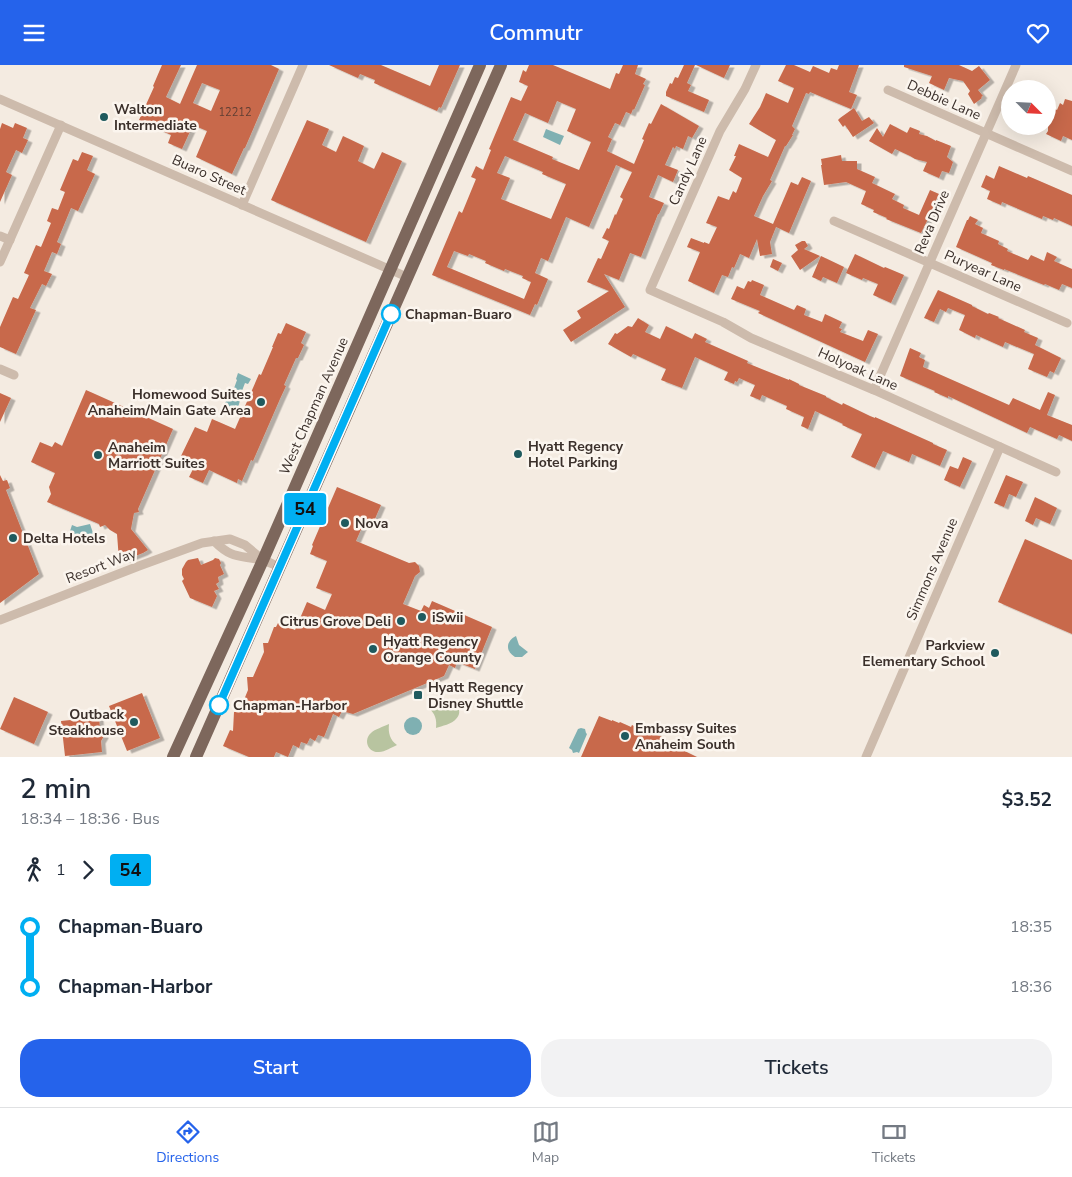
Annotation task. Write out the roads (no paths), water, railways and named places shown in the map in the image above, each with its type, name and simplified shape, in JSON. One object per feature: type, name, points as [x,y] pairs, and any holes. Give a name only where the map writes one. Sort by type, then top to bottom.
[{"type":"main road","name":"West Chapman Avenue","points":[[173,757],[263,560],[480,65]]},
{"type":"main road","points":[[196,757],[501,65]]},
{"type":"street","points":[[242,205],[303,65]]},
{"type":"street","name":"Candy Lane","points":[[650,290],[720,131],[756,65]]},
{"type":"street","name":"Reva Drive","points":[[874,390],[1016,65]]},
{"type":"street","name":"Debbie Lane","points":[[888,91],[1072,171]]},
{"type":"street","name":"Buaro Street","points":[[0,99],[407,277]]},
{"type":"street","points":[[0,263],[61,125]]},
{"type":"street","name":"Puryear Lane","points":[[834,221],[1067,323]]},
{"type":"street","points":[[0,236],[10,240]]},
{"type":"street","name":"Holyoak Lane","points":[[650,290],[723,322],[752,338],[874,390],[1056,472]]},
{"type":"street","points":[[0,369],[14,375]]},
{"type":"street","name":"Simmons Avenue","points":[[866,757],[1000,447]]},
{"type":"street","name":"Resort Way","points":[[0,620],[202,543],[230,539],[245,545],[263,560]]},
{"type":"street","name":"Resort Way","points":[[214,541],[224,551],[239,557],[263,560],[280,567]]},
{"type":"water","points":[[546,129],[564,136],[560,145],[543,137]]},
{"type":"water","points":[[238,373],[251,379],[248,384],[245,383],[237,411],[224,405],[227,399],[230,400],[234,392]]},
{"type":"water","points":[[90,524],[94,536],[70,545],[67,535],[72,525],[77,527]]},
{"type":"water","points":[[516,636],[519,645],[528,652],[522,657],[515,657],[508,649],[510,641]]},
{"type":"water","points":[[413,717],[419,720],[422,726],[419,732],[413,735],[407,732],[404,726],[407,720]]},
{"type":"water","points":[[578,729],[585,729],[587,734],[579,753],[573,753],[569,748]]},
{"type":"place","name":"Walton Intermediate","points":[[104,117]]},
{"type":"place","name":"Chapman-Buaro","points":[[391,314]]},
{"type":"place","name":"Homewood Suites Anaheim/Main Gate Area","points":[[261,402]]},
{"type":"place","name":"Hyatt Regency Hotel Parking","points":[[518,454]]},
{"type":"place","name":"Anaheim Marriott Suites","points":[[98,455]]},
{"type":"place","name":"Nova","points":[[345,523]]},
{"type":"place","name":"Delta Hotels","points":[[13,538]]},
{"type":"place","name":"iSwii","points":[[422,617]]},
{"type":"place","name":"Citrus Grove Deli","points":[[401,621]]},
{"type":"place","name":"Hyatt Regency Orange County","points":[[373,649]]},
{"type":"place","name":"Parkview Elementary School","points":[[995,653]]},
{"type":"place","name":"Hyatt Regency Disney Shuttle","points":[[418,695]]},
{"type":"place","name":"Chapman-Harbor","points":[[219,705]]},
{"type":"place","name":"Outback Steakhouse","points":[[134,722]]},
{"type":"place","name":"Embassy Suites Anaheim South","points":[[625,736]]}]
